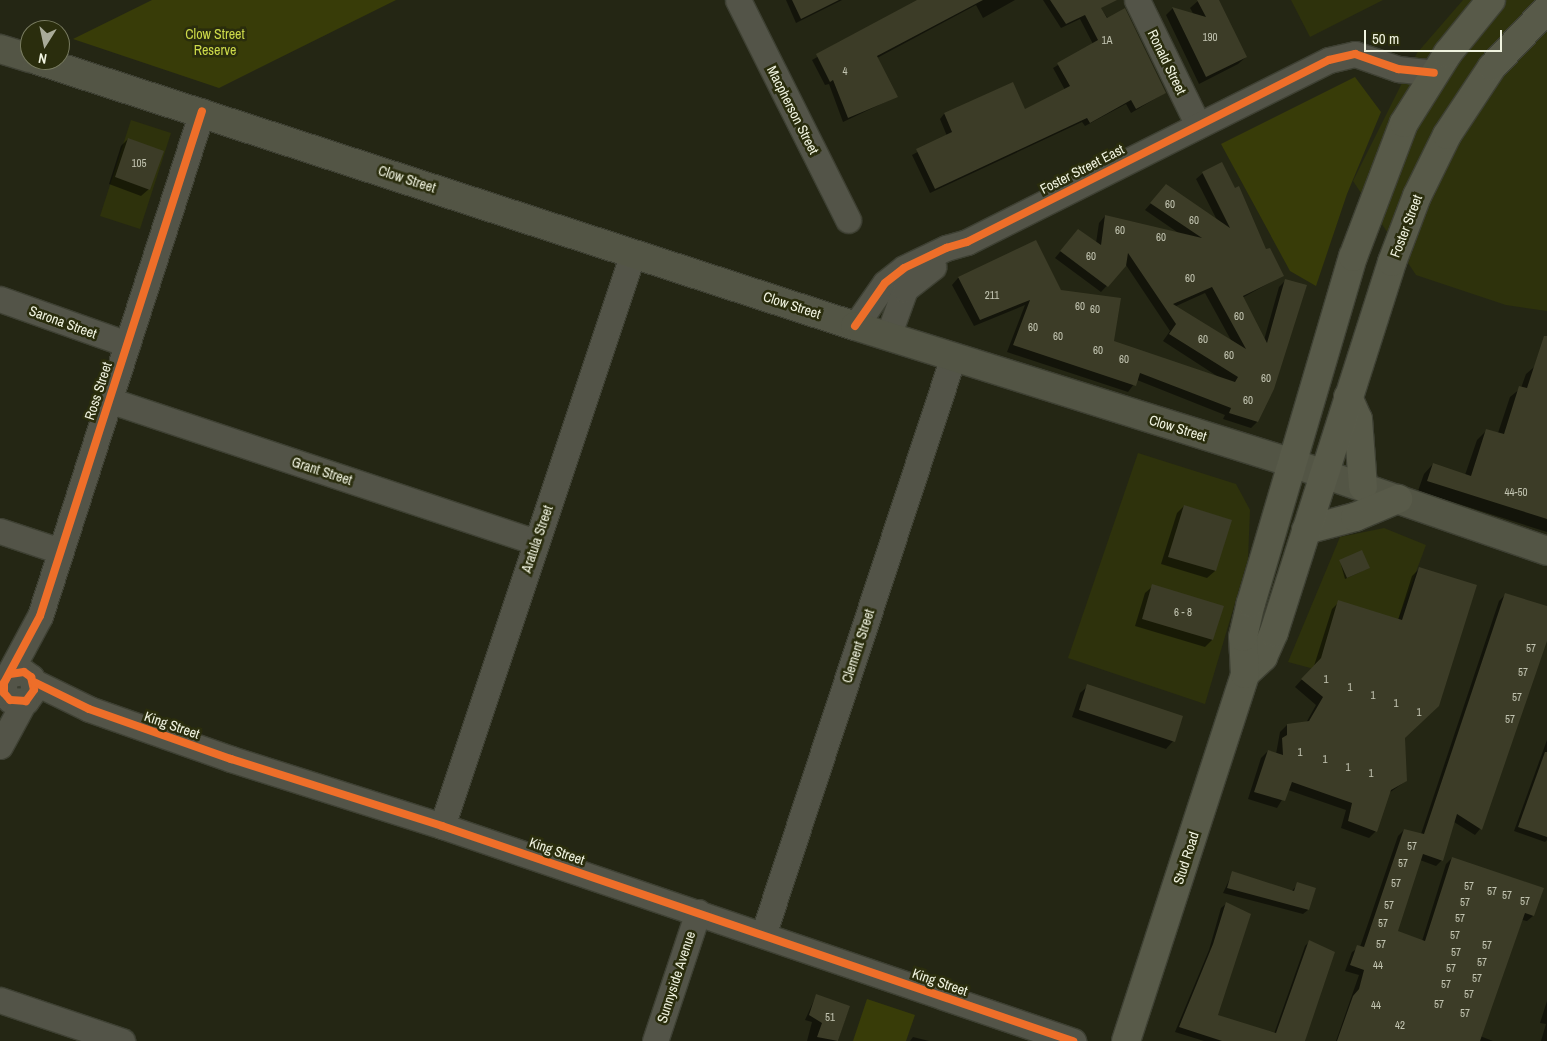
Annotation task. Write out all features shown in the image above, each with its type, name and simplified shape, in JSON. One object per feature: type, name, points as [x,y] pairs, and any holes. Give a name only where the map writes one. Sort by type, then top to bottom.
[{"type":"highway","points":[[1292,463],[1352,257],[1374,196],[1404,123],[1434,73],[1491,0]]},
{"type":"highway","points":[[1542,0],[1547,9]]},
{"type":"highway","name":"Foster Street","points":[[1326,474],[1348,397],[1392,262],[1416,196],[1447,134],[1492,67],[1547,9]]},
{"type":"highway","points":[[1348,397],[1358,419],[1363,487]]},
{"type":"highway","name":"Stud Road","points":[[1126,1041],[1245,674],[1243,637],[1292,463]]},
{"type":"highway","name":"Stud Road","points":[[1245,674],[1263,657],[1274,632],[1326,474]]},
{"type":"highway","points":[[1306,530],[1355,517],[1398,499]]},
{"type":"main road","points":[[0,49],[20,55]]},
{"type":"main road","name":"Clow Street","points":[[69,70],[202,111],[855,326],[1326,474],[1547,551]]},
{"type":"street","name":"Macpherson Street","points":[[738,0],[848,220]]},
{"type":"street","name":"Ronald Street","points":[[1137,0],[1198,125]]},
{"type":"street","name":"Foster Street East","points":[[855,326],[892,276],[935,253],[967,242],[1198,125],[1340,56],[1358,55],[1398,69],[1434,73]]},
{"type":"street","name":"Ross Street","points":[[0,746],[22,689],[40,616],[60,551],[202,111]]},
{"type":"street","name":"Foster Street East","points":[[888,336],[907,287],[967,242]]},
{"type":"street","name":"Aratula Street","points":[[442,826],[633,253]]},
{"type":"street","name":"Sarona Street","points":[[0,299],[127,344]]},
{"type":"street","name":"Clement Street","points":[[763,935],[953,357]]},
{"type":"street","name":"Grant Street","points":[[109,400],[536,542]]},
{"type":"street","points":[[0,531],[60,551]]},
{"type":"street","name":"Ross Street","points":[[0,726],[22,689]]},
{"type":"street","name":"King Street","points":[[22,689],[89,709],[231,759],[442,826],[1074,1041]]},
{"type":"street","name":"Sunnyside Avenue","points":[[655,1041],[698,912]]},
{"type":"street","points":[[0,1000],[122,1041]]},
{"type":"shaded area","points":[[1291,0],[1383,0],[1310,37]]},
{"type":"shaded area","points":[[1463,0],[1547,0],[1547,311],[1506,305],[1416,275],[1353,181],[1417,53]]},
{"type":"shaded area","points":[[131,120],[171,133],[140,229],[100,216]]},
{"type":"shaded area","points":[[1138,453],[1236,484],[1250,510],[1248,559],[1205,704],[1068,658]]},
{"type":"shaded area","points":[[1384,528],[1426,545],[1374,685],[1288,662],[1340,537]]},
{"type":"green space","name":"Clow Street Reserve","points":[[152,0],[396,0],[219,88],[73,39]]},
{"type":"green space","points":[[1355,77],[1381,112],[1347,194],[1316,286],[1290,271],[1221,144]]},
{"type":"green space","points":[[867,999],[915,1015],[906,1041],[853,1041]]},
{"type":"building","points":[[792,0],[839,0],[801,19]]},
{"type":"building","points":[[917,0],[983,0],[877,56],[898,97],[848,118],[833,80],[830,82],[816,54]]},
{"type":"building","points":[[1050,0],[1117,0],[1101,8],[1107,18],[1125,8],[1166,93],[1136,109],[1131,100],[1090,123],[1087,118],[935,189],[916,149],[952,132],[944,113],[1013,82],[1025,109],[1070,86],[1057,63],[1098,40],[1085,15],[1066,24]]},
{"type":"building","points":[[1197,0],[1219,0],[1247,57],[1206,77],[1172,7],[1206,17]]},
{"type":"building","points":[[128,138],[164,151],[150,190],[115,177]]},
{"type":"building","points":[[1222,162],[1235,188],[1239,186],[1266,249],[1270,248],[1284,276],[1243,296],[1267,343],[1285,279],[1307,285],[1274,389],[1258,422],[1229,413],[1231,408],[1140,373],[1136,386],[1013,345],[1030,300],[980,320],[958,277],[1036,240],[1061,290],[1121,298],[1114,341],[1235,382],[1238,377],[1169,334],[1176,324],[1128,253],[1126,266],[1108,287],[1060,251],[1078,229],[1101,245],[1105,215],[1202,238],[1150,203],[1166,184],[1230,228],[1202,172]],"holes":[[[1212,287],[1246,349],[1173,304]]]},
{"type":"building","points":[[1544,336],[1547,336],[1547,519],[1427,481],[1433,463],[1471,476],[1486,429],[1504,434],[1519,386],[1527,388]]},
{"type":"building","points":[[1184,505],[1232,520],[1216,571],[1168,557]]},
{"type":"building","points":[[1362,550],[1370,568],[1347,578],[1339,560]]},
{"type":"building","points":[[1419,567],[1477,585],[1439,706],[1405,738],[1407,781],[1391,790],[1377,832],[1348,821],[1352,803],[1292,782],[1285,801],[1254,792],[1268,750],[1283,755],[1282,738],[1287,735],[1287,724],[1309,721],[1323,697],[1301,679],[1321,658],[1338,600],[1402,620]]},
{"type":"building","points":[[1152,584],[1224,606],[1213,640],[1142,619]]},
{"type":"building","points":[[1505,593],[1547,606],[1547,641],[1482,830],[1457,814],[1443,861],[1423,854],[1398,931],[1425,941],[1452,857],[1544,888],[1534,916],[1525,913],[1480,1041],[1337,1041],[1353,996],[1359,989],[1364,970],[1350,965],[1357,945],[1364,947],[1404,829],[1424,834]]},
{"type":"building","points":[[1087,684],[1183,716],[1175,742],[1079,710]]},
{"type":"building","points":[[1545,752],[1547,752],[1547,837],[1518,827]]},
{"type":"building","points":[[1232,871],[1294,891],[1297,882],[1316,888],[1309,910],[1227,888]]},
{"type":"building","points":[[1226,902],[1251,914],[1218,1015],[1276,1033],[1309,940],[1335,952],[1305,1041],[1222,1041],[1179,1027],[1213,944]]},
{"type":"building","points":[[816,994],[850,1006],[838,1041],[817,1037],[822,1023],[809,1015]]},
{"type":"cycle path","points":[[855,326],[885,283],[904,268],[946,248],[967,242],[1329,60],[1355,54],[1398,69],[1434,73]]},
{"type":"cycle path","points":[[10,674],[24,672],[31,677],[34,690],[26,701],[10,700],[4,693],[4,683],[40,616],[202,111]]},
{"type":"cycle path","points":[[34,682],[89,709],[231,759],[442,826],[1073,1041]]}]
